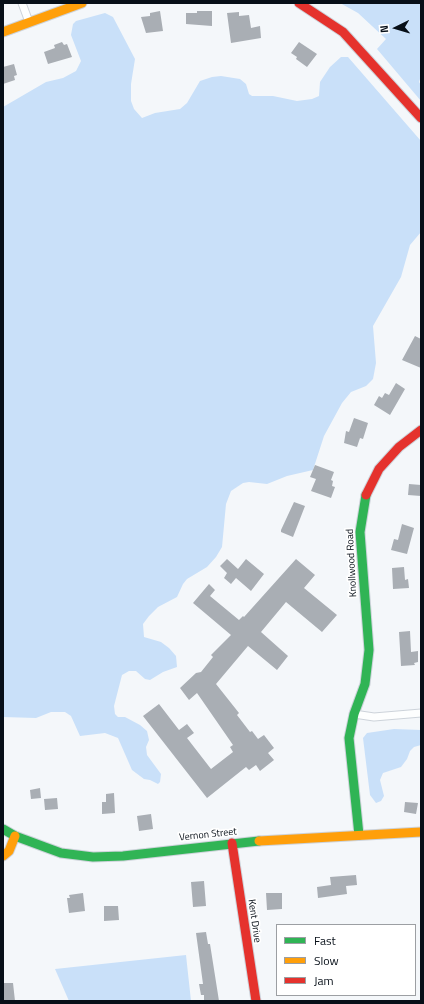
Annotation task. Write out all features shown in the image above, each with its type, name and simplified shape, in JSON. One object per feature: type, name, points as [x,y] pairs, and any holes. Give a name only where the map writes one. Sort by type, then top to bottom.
[{"type":"street","points":[[22,3],[29,22]]},
{"type":"street","points":[[3,32],[82,3]]},
{"type":"street","points":[[299,3],[343,32],[421,118]]},
{"type":"street","name":"Knollwood Road","points":[[359,835],[349,738],[354,714],[365,684],[369,650],[360,532],[365,496],[379,469],[399,447],[421,430]]},
{"type":"street","points":[[354,714],[374,717],[421,713]]},
{"type":"street","name":"Vernon Street","points":[[3,829],[15,836],[61,853],[94,857],[123,856],[232,843],[421,832]]},
{"type":"street","points":[[3,856],[9,851],[15,836]]},
{"type":"street","name":"Kent Drive","points":[[232,843],[256,1001]]},
{"type":"shaded area","points":[[340,3],[421,3],[421,76],[419,82],[421,85],[421,101],[377,49],[386,39],[358,13]]},
{"type":"shaded area","points":[[105,13],[113,17],[135,59],[131,84],[131,101],[134,109],[142,118],[155,113],[180,109],[187,103],[200,81],[212,77],[221,76],[240,79],[246,84],[249,94],[252,96],[273,96],[297,101],[312,99],[319,96],[320,82],[330,67],[341,57],[348,57],[421,141],[421,232],[410,245],[401,277],[373,326],[376,363],[373,379],[366,386],[351,392],[342,403],[324,436],[313,470],[287,476],[267,484],[249,482],[243,483],[231,491],[226,504],[222,547],[216,557],[207,567],[187,579],[177,597],[158,607],[143,624],[144,637],[161,642],[169,648],[176,656],[177,667],[163,672],[150,680],[145,679],[136,671],[129,671],[122,675],[114,706],[115,714],[118,717],[125,717],[140,725],[147,731],[149,740],[146,747],[147,755],[161,774],[160,782],[158,784],[144,779],[132,770],[118,738],[105,733],[80,736],[71,716],[65,712],[51,712],[36,718],[3,717],[3,107],[46,82],[63,78],[76,71],[81,61],[71,35],[73,24],[76,21]]},
{"type":"shaded area","points":[[394,729],[421,730],[421,745],[414,747],[410,751],[407,759],[401,767],[383,773],[380,780],[384,796],[381,801],[376,803],[370,795],[363,738],[367,733]]},
{"type":"shaded area","points":[[186,955],[191,1001],[69,1001],[55,969]]},
{"type":"building","points":[[160,11],[163,31],[146,33],[141,17],[150,16],[150,13]]},
{"type":"building","points":[[197,11],[212,11],[212,26],[186,24],[186,13],[197,13]]},
{"type":"building","points":[[239,12],[239,16],[249,15],[251,28],[260,26],[261,38],[231,43],[227,13]]},
{"type":"building","points":[[62,42],[64,45],[67,44],[72,57],[48,64],[44,52],[55,48],[54,45]]},
{"type":"building","points":[[299,42],[317,54],[307,67],[296,59],[297,57],[291,53]]},
{"type":"building","points":[[14,64],[17,75],[14,76],[15,80],[3,84],[3,67]]},
{"type":"building","points":[[415,336],[421,339],[421,368],[402,360]]},
{"type":"building","points":[[396,383],[405,389],[390,415],[374,405],[379,396],[382,398],[385,393],[389,395]]},
{"type":"building","points":[[354,418],[368,423],[363,439],[360,438],[357,447],[344,443],[346,431],[349,432]]},
{"type":"building","points":[[315,465],[334,472],[331,480],[333,481],[332,486],[335,487],[331,498],[311,491],[316,479],[310,477]]},
{"type":"building","points":[[409,484],[421,485],[421,496],[408,495]]},
{"type":"building","points":[[294,502],[305,506],[293,537],[281,532],[281,530]]},
{"type":"building","points":[[402,524],[414,528],[407,554],[391,550],[394,539],[398,540]]},
{"type":"building","points":[[227,559],[238,569],[246,559],[264,574],[251,591],[236,578],[231,584],[224,578],[227,573],[220,566]]},
{"type":"building","points":[[296,559],[315,575],[304,588],[337,615],[322,632],[286,602],[261,632],[288,656],[277,670],[248,646],[216,684],[239,713],[237,715],[250,732],[252,731],[258,739],[264,735],[274,748],[268,753],[274,760],[260,771],[256,765],[249,770],[246,767],[207,798],[143,716],[159,704],[179,730],[187,724],[194,733],[187,738],[211,769],[233,752],[230,747],[233,745],[197,693],[189,700],[180,688],[196,673],[201,672],[213,657],[211,655],[231,635],[193,603],[209,584],[215,590],[210,596],[239,620],[243,616],[244,617]]},
{"type":"building","points":[[404,567],[405,580],[408,579],[409,588],[393,589],[392,568]]},
{"type":"building","points":[[410,631],[411,652],[418,651],[418,662],[414,663],[415,665],[401,666],[399,632]]},
{"type":"building","points":[[40,788],[41,798],[31,799],[30,790]]},
{"type":"building","points":[[114,793],[115,813],[102,814],[102,802],[106,802],[106,794]]},
{"type":"building","points":[[57,798],[58,809],[45,810],[44,799]]},
{"type":"building","points":[[405,802],[418,803],[416,814],[404,812]]},
{"type":"building","points":[[151,814],[153,829],[139,831],[137,816]]},
{"type":"building","points":[[356,875],[357,885],[346,886],[347,894],[318,898],[317,887],[331,885],[330,877]]},
{"type":"building","points":[[204,881],[206,906],[193,907],[191,882]]},
{"type":"building","points":[[83,893],[85,911],[69,913],[67,898],[70,898],[69,895]]},
{"type":"building","points":[[266,893],[282,893],[282,909],[267,910]]},
{"type":"building","points":[[104,906],[118,906],[119,920],[104,921]]},
{"type":"building","points":[[206,932],[208,944],[210,944],[219,1001],[204,1001],[204,995],[201,995],[199,984],[203,984],[196,933]]},
{"type":"building","points":[[3,983],[13,983],[15,1001],[3,1001]]},
{"type":"traffic: fast","points":[[359,835],[349,738],[354,714],[365,684],[369,650],[360,532],[366,495]]},
{"type":"traffic: fast","points":[[3,829],[15,836],[61,853],[93,857],[123,856],[259,841]]},
{"type":"traffic: slow","points":[[3,32],[82,3]]},
{"type":"traffic: slow","points":[[259,841],[421,832]]},
{"type":"traffic: slow","points":[[3,856],[9,851],[15,836]]},
{"type":"traffic: jam","points":[[299,3],[343,32],[421,118]]},
{"type":"traffic: jam","points":[[366,495],[379,469],[399,447],[421,430]]},
{"type":"traffic: jam","points":[[232,843],[256,1001]]}]
